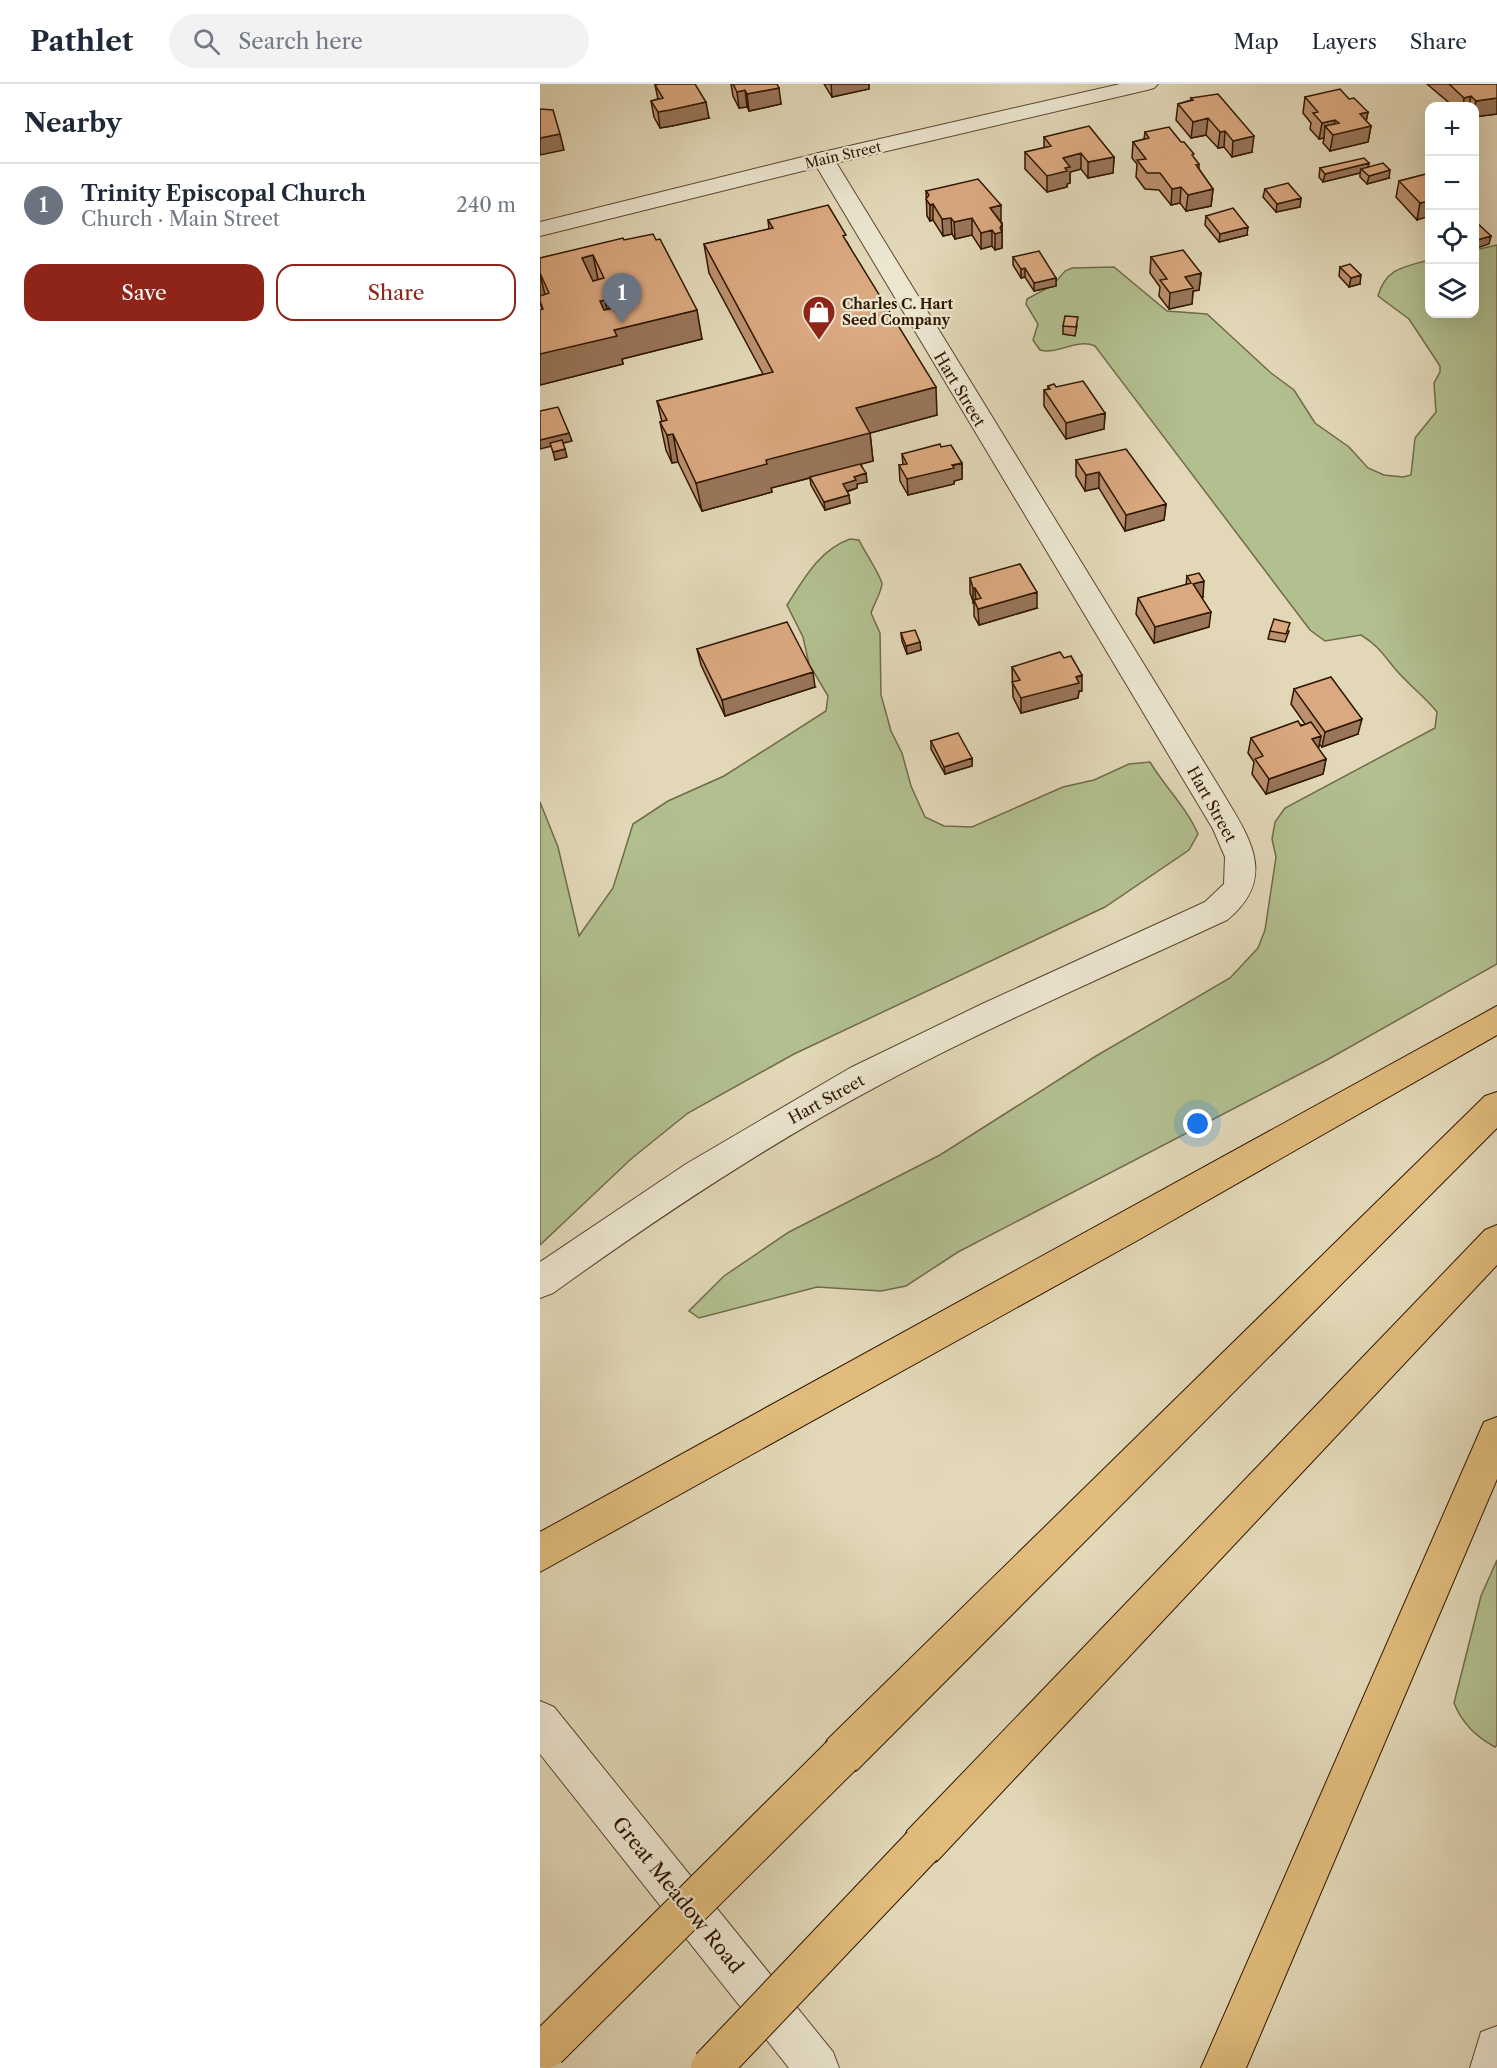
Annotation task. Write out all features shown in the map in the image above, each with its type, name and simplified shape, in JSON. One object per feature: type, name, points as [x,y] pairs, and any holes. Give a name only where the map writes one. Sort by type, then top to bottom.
[{"type":"highway","points":[[540,1553],[1128,1228],[1497,1019]]},
{"type":"highway","points":[[544,2052],[1497,1106]]},
{"type":"highway","points":[[711,2068],[1497,1241]]},
{"type":"highway","points":[[1223,2068],[1497,1435]]},
{"type":"street","name":"Main Street","points":[[540,229],[823,159],[1147,84]]},
{"type":"street","name":"Hart Street","points":[[540,1282],[668,1194],[784,1121],[943,1037],[1216,911],[1226,905],[1240,887],[1241,862],[1237,848],[1211,798],[823,159]]},
{"type":"street","name":"Great Meadow Road","points":[[540,1721],[817,2068]]},
{"type":"street","points":[[1492,2068],[1497,2048]]},
{"type":"green space","points":[[1497,245],[1497,964],[1325,1061],[958,1252],[906,1286],[881,1291],[817,1287],[699,1318],[689,1311],[724,1276],[789,1232],[940,1155],[1096,1056],[1230,978],[1258,948],[1265,930],[1276,857],[1272,839],[1275,822],[1285,808],[1435,728],[1437,712],[1372,643],[1361,635],[1325,641],[1310,630],[1095,346],[1081,344],[1054,350],[1040,350],[1033,340],[1038,324],[1026,304],[1027,299],[1053,285],[1065,271],[1072,268],[1114,267],[1167,311],[1207,314],[1271,373],[1294,390],[1315,423],[1349,447],[1368,468],[1384,475],[1403,477],[1411,475],[1415,438],[1436,412],[1434,383],[1440,372],[1440,366],[1409,319],[1378,296],[1381,287],[1397,270],[1425,261],[1425,318],[1479,318],[1479,249]]},
{"type":"green space","points":[[850,539],[859,540],[882,584],[871,613],[880,633],[881,695],[891,731],[902,753],[911,786],[925,817],[944,826],[972,827],[1063,787],[1094,780],[1129,764],[1150,762],[1188,815],[1198,834],[1189,850],[1105,907],[794,1054],[688,1113],[631,1159],[540,1245],[540,802],[558,847],[579,936],[613,888],[633,824],[668,801],[724,776],[826,711],[828,696],[809,664],[803,637],[787,605],[813,566],[829,550]]},
{"type":"green space","points":[[1497,1560],[1497,1745],[1495,1747],[1470,1729],[1454,1703],[1481,1596]]},
{"type":"building","points":[[695,84],[706,102],[658,112],[651,101],[663,98],[655,85]]},
{"type":"building","points":[[733,84],[777,84],[779,88],[747,94],[745,90],[737,92]]},
{"type":"building","points":[[1449,84],[1497,84],[1497,98],[1476,101],[1471,96],[1464,98]]},
{"type":"building","points":[[1340,89],[1349,99],[1354,98],[1368,112],[1360,114],[1371,126],[1333,135],[1325,126],[1339,123],[1335,120],[1322,123],[1313,113],[1318,112],[1305,97]]},
{"type":"building","points":[[1218,94],[1254,136],[1233,141],[1225,131],[1220,132],[1208,118],[1193,122],[1178,104],[1193,100],[1191,98]]},
{"type":"building","points":[[540,109],[553,110],[560,134],[540,138]]},
{"type":"building","points":[[1089,126],[1114,157],[1088,162],[1081,153],[1063,158],[1070,167],[1065,168],[1067,171],[1047,176],[1025,152],[1051,146],[1044,137]]},
{"type":"building","points":[[1169,127],[1194,154],[1192,155],[1199,164],[1196,165],[1213,189],[1188,195],[1181,187],[1172,189],[1160,173],[1147,173],[1137,160],[1146,159],[1133,142],[1149,138],[1145,132]]},
{"type":"building","points":[[1364,158],[1369,163],[1325,174],[1320,168]]},
{"type":"building","points":[[1383,163],[1390,170],[1369,176],[1361,169]]},
{"type":"building","points":[[1425,174],[1425,202],[1420,203],[1399,181]]},
{"type":"building","points":[[978,179],[1001,205],[990,208],[1002,224],[1000,228],[1002,232],[995,234],[992,230],[981,233],[972,218],[954,222],[951,218],[942,219],[933,204],[930,205],[926,199],[929,195],[926,191]]},
{"type":"building","points":[[1288,183],[1301,198],[1277,204],[1265,189]]},
{"type":"building","points":[[828,205],[846,235],[843,236],[936,387],[856,408],[870,433],[766,460],[767,464],[696,483],[673,434],[667,435],[660,422],[667,420],[657,401],[773,372],[704,244],[773,228],[768,220]]},
{"type":"building","points":[[1233,208],[1248,227],[1220,234],[1206,216]]},
{"type":"building","points":[[1479,225],[1491,236],[1479,240]]},
{"type":"building","points":[[653,234],[656,240],[660,239],[697,310],[614,330],[617,336],[540,354],[540,310],[543,309],[540,296],[549,293],[540,273],[540,258],[623,238],[624,240]],"holes":[[[593,255],[604,278],[593,281],[582,258]],[[605,300],[610,309],[604,310],[600,301]]]},
{"type":"building","points":[[1183,250],[1201,273],[1185,277],[1193,288],[1170,293],[1160,280],[1167,279],[1151,257]]},
{"type":"building","points":[[1039,251],[1056,278],[1034,283],[1025,268],[1021,269],[1013,257]]},
{"type":"building","points":[[1350,264],[1361,275],[1351,278],[1340,267]]},
{"type":"building","points":[[1065,316],[1078,317],[1076,327],[1063,326]]},
{"type":"building","points":[[1083,381],[1105,413],[1066,423],[1044,390],[1050,389],[1048,386],[1054,384],[1056,387]]},
{"type":"building","points":[[558,407],[569,433],[540,440],[540,411]]},
{"type":"building","points":[[562,440],[565,449],[553,452],[550,443]]},
{"type":"building","points":[[940,444],[941,447],[951,445],[962,463],[952,465],[954,468],[907,479],[899,465],[907,464],[902,454]]},
{"type":"building","points":[[1126,449],[1166,504],[1126,515],[1099,472],[1086,475],[1076,460]]},
{"type":"building","points":[[860,464],[866,473],[854,477],[856,480],[843,484],[849,495],[824,502],[810,477]]},
{"type":"building","points":[[1020,564],[1037,592],[978,609],[974,600],[981,598],[973,588],[970,578]]},
{"type":"building","points":[[1199,573],[1204,581],[1193,584],[1211,612],[1155,627],[1138,598],[1191,583],[1187,576]]},
{"type":"building","points":[[1274,619],[1290,623],[1286,634],[1270,631]]},
{"type":"building","points":[[787,622],[813,672],[722,700],[697,649]]},
{"type":"building","points":[[915,630],[920,642],[906,646],[901,633]]},
{"type":"building","points":[[1060,652],[1064,658],[1071,656],[1082,675],[1076,677],[1079,683],[1021,698],[1012,682],[1020,680],[1012,667]]},
{"type":"building","points":[[1331,677],[1362,719],[1325,732],[1294,689]]},
{"type":"building","points":[[1298,721],[1301,726],[1311,722],[1321,736],[1312,739],[1326,759],[1269,779],[1255,759],[1263,756],[1251,738]]},
{"type":"building","points":[[958,733],[972,758],[944,767],[931,741]]},
{"type":"place","name":"Trinity Episcopal Church","points":[[622,323]]},
{"type":"place","name":"Charles C. Hart Seed Company","points":[[819,341]]}]
